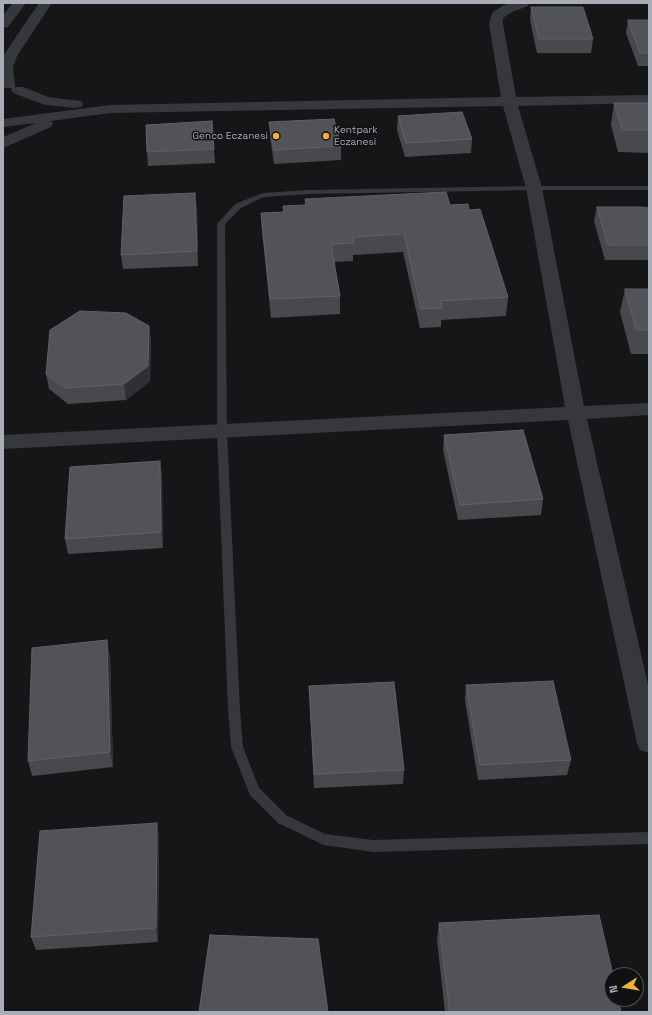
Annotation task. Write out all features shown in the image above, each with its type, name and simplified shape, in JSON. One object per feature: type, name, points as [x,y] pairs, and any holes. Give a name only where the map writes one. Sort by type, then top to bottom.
[{"type":"street","points":[[3,24],[20,3]]},
{"type":"street","points":[[3,123],[15,115],[22,107],[23,98],[10,86],[6,67],[10,56],[10,47],[46,3]]},
{"type":"street","points":[[523,3],[507,9],[497,16],[496,24],[509,100],[534,188],[576,412],[649,744]]},
{"type":"street","points":[[10,86],[46,101],[110,109]]},
{"type":"street","points":[[3,123],[110,109],[649,98]]},
{"type":"street","points":[[3,143],[50,123],[110,109]]},
{"type":"street","points":[[3,442],[649,409]]},
{"type":"lane","points":[[649,188],[534,188],[308,192],[263,195],[238,206],[221,224],[222,431],[234,702],[237,747],[254,791],[282,819],[324,839],[373,846],[649,838]]},
{"type":"building","points":[[531,7],[583,7],[593,39],[539,39]]},
{"type":"building","points":[[628,20],[649,20],[649,53],[640,53]]},
{"type":"building","points":[[614,103],[649,103],[649,130],[622,130]]},
{"type":"building","points":[[462,112],[472,139],[406,143],[398,116]]},
{"type":"building","points":[[334,119],[341,146],[274,150],[269,122]]},
{"type":"building","points":[[212,121],[214,149],[147,152],[146,125]]},
{"type":"building","points":[[446,192],[450,205],[468,204],[469,210],[480,209],[508,297],[440,301],[442,308],[421,309],[404,234],[353,237],[354,243],[331,244],[340,296],[270,299],[261,213],[284,212],[283,206],[306,205],[305,199]]},
{"type":"building","points":[[195,193],[197,251],[121,255],[124,196]]},
{"type":"building","points":[[597,207],[649,208],[649,245],[608,245]]},
{"type":"building","points":[[625,289],[649,289],[649,330],[636,330]]},
{"type":"building","points":[[80,311],[126,313],[149,326],[148,366],[124,384],[65,388],[46,374],[50,330]]},
{"type":"building","points":[[523,430],[543,499],[460,505],[444,435]]},
{"type":"building","points":[[160,461],[161,532],[65,539],[70,467]]},
{"type":"building","points":[[107,640],[110,752],[28,761],[32,648]]},
{"type":"building","points":[[553,681],[571,760],[480,765],[466,685]]},
{"type":"building","points":[[394,682],[404,770],[314,774],[309,686]]},
{"type":"building","points":[[157,823],[156,928],[31,937],[40,831]]},
{"type":"building","points":[[599,915],[611,967],[604,967],[604,1007],[620,1007],[621,1012],[450,1012],[439,923]]},
{"type":"building","points":[[210,935],[318,939],[328,1012],[199,1012]]},
{"type":"place","name":"Genco Eczanesi","points":[[276,136]]},
{"type":"place","name":"Kentpark Eczanesi","points":[[326,136]]}]
